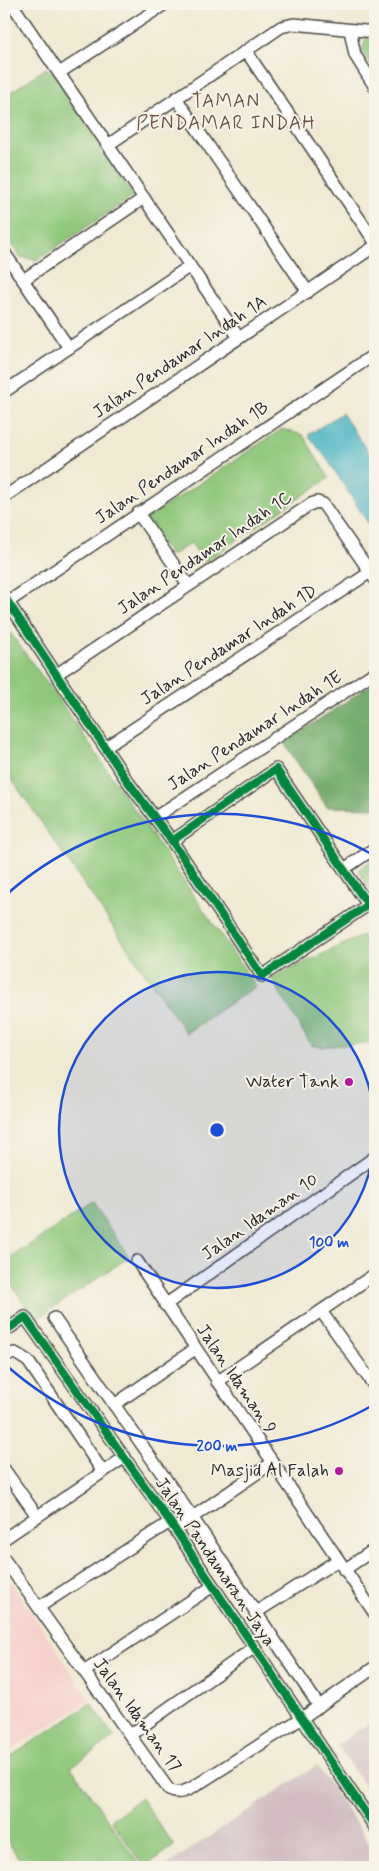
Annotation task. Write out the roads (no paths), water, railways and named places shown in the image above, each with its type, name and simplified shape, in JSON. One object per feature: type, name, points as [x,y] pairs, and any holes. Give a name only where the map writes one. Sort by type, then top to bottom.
[{"type":"street","points":[[12,4],[239,338]]},
{"type":"street","points":[[59,73],[166,4]]},
{"type":"street","points":[[108,145],[281,27],[294,24],[375,32]]},
{"type":"street","points":[[350,30],[354,56],[375,87]]},
{"type":"street","points":[[246,51],[375,242]]},
{"type":"street","points":[[176,98],[308,292]]},
{"type":"street","points":[[23,280],[144,198]]},
{"type":"street","name":"Jalan Pendamar Indah 1A","points":[[4,497],[375,246]]},
{"type":"street","points":[[4,252],[69,348]]},
{"type":"street","points":[[4,392],[190,266]]},
{"type":"street","name":"Jalan Pendamar Indah 1B","points":[[6,599],[375,354]]},
{"type":"street","name":"Jalan Pendamar Indah 1C","points":[[57,674],[188,585],[311,504],[317,502],[323,504],[374,573]]},
{"type":"street","points":[[138,513],[188,585]]},
{"type":"street","name":"Jalan Pendamar Indah 1D","points":[[106,746],[374,573]]},
{"type":"street","points":[[6,599],[262,976],[368,904],[276,770],[172,842]]},
{"type":"street","name":"Jalan Pendamar Indah 1E","points":[[154,818],[375,672]]},
{"type":"street","points":[[344,869],[375,848]]},
{"type":"street","name":"Jalan Idaman 10","points":[[165,1305],[375,1158]]},
{"type":"street","name":"Jalan Idaman 9","points":[[137,1262],[375,1614]]},
{"type":"street","points":[[217,1382],[375,1274]]},
{"type":"street","points":[[321,1311],[375,1387]]},
{"type":"street","name":"Jalan Pandamaran Jaya","points":[[4,1332],[25,1317],[172,1525],[375,1827]]},
{"type":"street","name":"Jalan Pandamaran Jaya","points":[[54,1318],[192,1517],[319,1706]]},
{"type":"street","points":[[114,1404],[195,1349]]},
{"type":"street","points":[[4,1354],[16,1353],[28,1361],[103,1472]]},
{"type":"street","points":[[4,1539],[125,1457]]},
{"type":"street","points":[[39,1607],[172,1525],[192,1517],[272,1463]]},
{"type":"street","points":[[4,1469],[37,1516]]},
{"type":"street","points":[[255,1613],[341,1565],[375,1549]]},
{"type":"street","name":"Jalan Idaman 17","points":[[4,1559],[169,1790],[174,1793],[182,1792],[302,1718]]},
{"type":"street","points":[[85,1671],[213,1586]]},
{"type":"street","points":[[130,1735],[255,1647]]},
{"type":"street","points":[[302,1718],[375,1667]]},
{"type":"water","points":[[342,413],[375,462],[375,534],[327,459],[308,435]]},
{"type":"place","name":"Water Tank","points":[[349,1082]]},
{"type":"place","name":"Masjid Al Falah","points":[[339,1471]]},
{"type":"district","name":"TAMAN PENDAMAR INDAH","points":[[226,112]]}]
